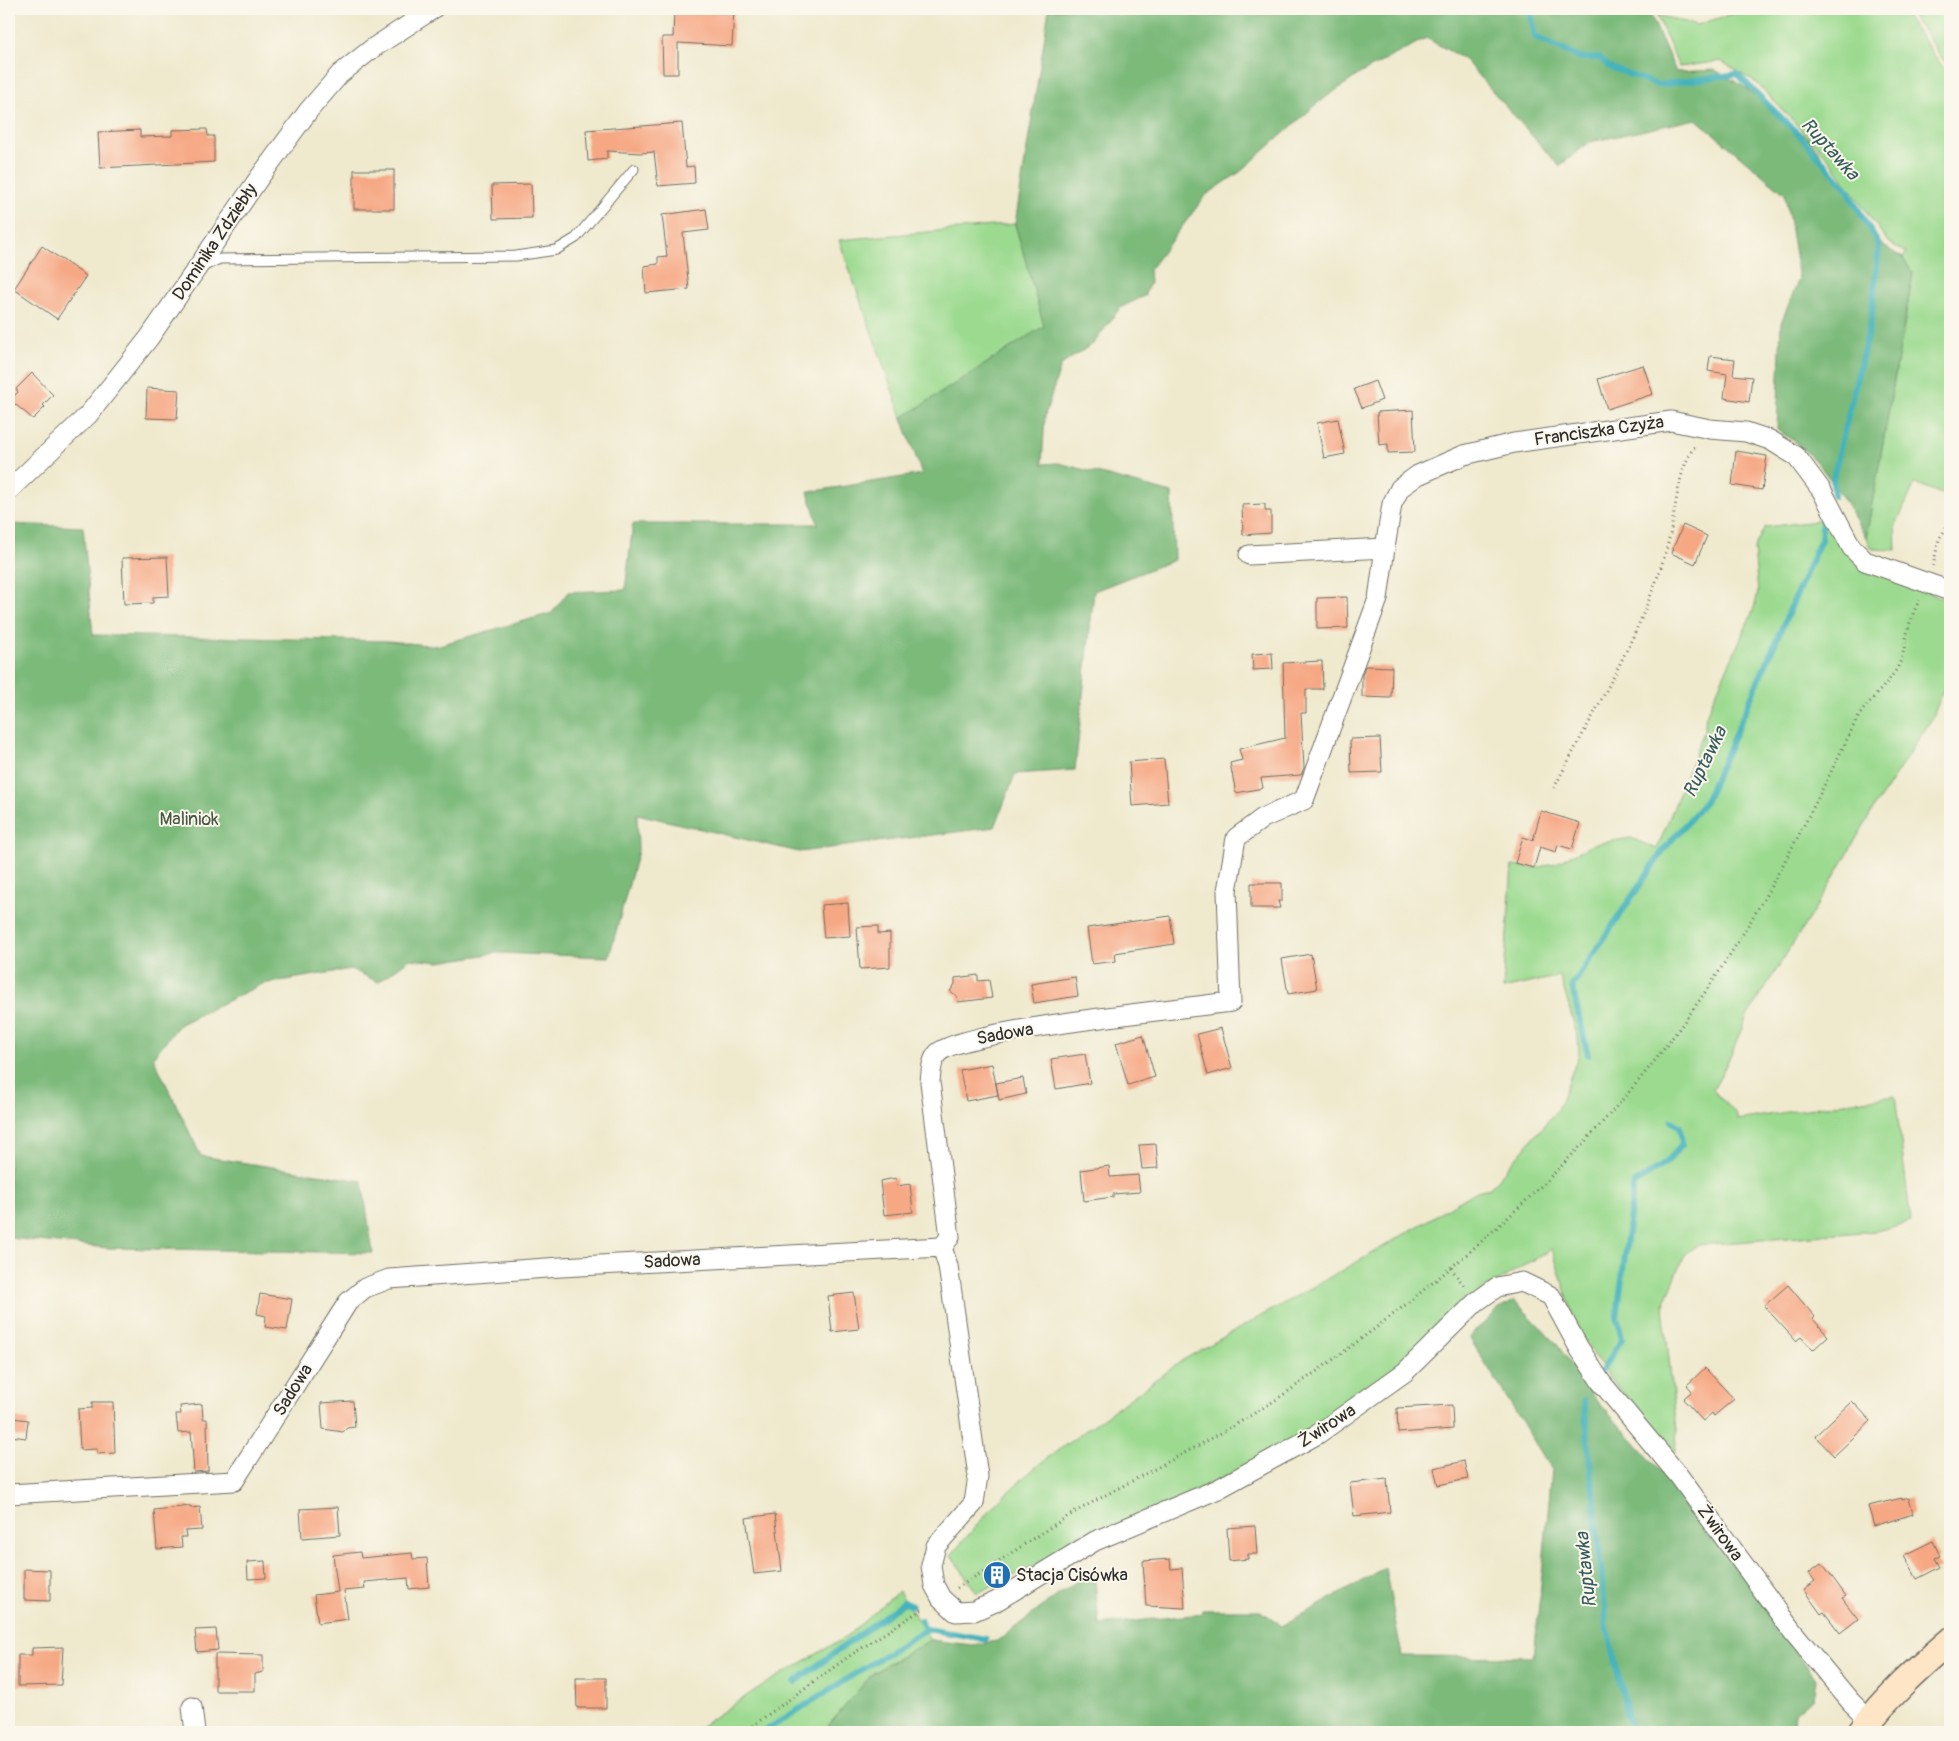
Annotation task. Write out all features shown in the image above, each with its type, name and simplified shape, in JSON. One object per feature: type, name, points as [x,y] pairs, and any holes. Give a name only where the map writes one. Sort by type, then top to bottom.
[{"type":"main road","points":[[1865,1726],[1919,1668],[1950,1641]]},
{"type":"street","name":"Dominika Zdziebły","points":[[9,490],[88,415],[149,338],[276,155],[340,74],[373,48],[433,9]]},
{"type":"street","name":"Franciszka Czyża","points":[[1231,1002],[1227,891],[1236,838],[1263,818],[1304,800],[1378,599],[1392,504],[1400,488],[1418,475],[1464,455],[1514,443],[1671,421],[1710,429],[1746,432],[1770,440],[1796,456],[1826,498],[1852,548],[1864,561],[1950,591]]},
{"type":"street","points":[[1249,555],[1384,548]]},
{"type":"street","name":"Sadowa","points":[[9,1494],[234,1481],[348,1302],[365,1288],[388,1279],[561,1267],[942,1247],[950,1237],[930,1082],[932,1064],[938,1053],[952,1045],[1030,1029],[1231,1002]]},
{"type":"street","points":[[941,1598],[934,1585],[931,1565],[936,1546],[974,1503],[978,1476],[948,1266],[942,1247]]},
{"type":"street","name":"Żwirowa","points":[[941,1598],[956,1612],[974,1611],[995,1602],[1095,1541],[1218,1490],[1318,1434],[1405,1372],[1476,1302],[1497,1287],[1522,1282],[1551,1296],[1579,1348],[1601,1382],[1679,1476],[1793,1632],[1850,1701],[1865,1726]]},
{"type":"street","points":[[192,1707],[195,1732]]},
{"type":"lane","points":[[196,270],[220,259],[516,256],[556,250],[576,238],[634,169]]},
{"type":"path","points":[[1554,788],[1647,603],[1668,543],[1684,468],[1691,451],[1710,429]]},
{"type":"path","points":[[1930,573],[1939,539],[1950,522]]},
{"type":"path","points":[[744,1732],[840,1662],[1074,1513],[1226,1429],[1290,1390],[1451,1268],[1537,1192],[1596,1130],[1651,1066],[1694,1008],[1740,939],[1799,837],[1859,716],[1901,662],[1909,622],[1921,596]]},
{"type":"green space","name":"Maliniok","points":[[1049,9],[1627,9],[1630,11],[1648,9],[1676,72],[1715,70],[1743,86],[1809,139],[1848,191],[1882,245],[1903,258],[1913,274],[1866,538],[1829,477],[1805,451],[1777,430],[1781,323],[1799,279],[1785,194],[1696,119],[1590,142],[1559,166],[1464,59],[1426,38],[1361,73],[1319,102],[1240,172],[1206,195],[1149,270],[1150,283],[1144,296],[1120,308],[1094,343],[1061,365],[1045,415],[1042,464],[1059,463],[1172,493],[1174,560],[1094,591],[1075,770],[1015,774],[995,827],[799,852],[637,814],[638,851],[609,957],[497,953],[439,962],[410,959],[378,982],[351,969],[262,984],[180,1024],[153,1057],[201,1156],[362,1181],[373,1253],[108,1248],[9,1238],[9,524],[83,527],[93,635],[389,641],[436,646],[552,613],[568,592],[625,590],[633,524],[818,524],[808,492],[922,474],[902,418],[1044,326],[1015,224]]},
{"type":"green space","points":[[1747,9],[1901,9],[1950,77],[1950,477],[1944,495],[1915,483],[1895,527],[1896,550],[1872,549],[1866,537],[1913,274],[1903,258],[1906,253],[1888,242],[1829,159],[1758,84],[1721,61],[1679,67],[1657,15],[1697,25]]},
{"type":"green space","points":[[1907,9],[1950,9],[1950,69]]},
{"type":"green space","points":[[1015,224],[1045,326],[902,418],[839,240]]},
{"type":"green space","points":[[1826,505],[1882,574],[1950,601],[1950,672],[1933,717],[1874,808],[1821,899],[1746,1018],[1731,1055],[1713,1090],[1737,1115],[1737,1120],[1895,1095],[1911,1222],[1876,1231],[1697,1245],[1685,1254],[1663,1307],[1677,1430],[1675,1452],[1611,1380],[1578,1331],[1552,1249],[1483,1290],[1371,1390],[1276,1453],[977,1593],[951,1555],[998,1501],[1038,1465],[1183,1360],[1371,1254],[1477,1191],[1490,1188],[1558,1109],[1579,1054],[1578,1038],[1560,976],[1503,989],[1512,866],[1534,868],[1554,864],[1594,844],[1631,838],[1657,849],[1704,731],[1706,715],[1753,611],[1758,593],[1754,548],[1765,527],[1825,520]]},
{"type":"green space","points":[[1514,1300],[1556,1343],[1592,1395],[1702,1517],[1816,1680],[1813,1697],[1795,1713],[1793,1732],[823,1732],[873,1673],[930,1640],[972,1645],[997,1641],[1094,1568],[1099,1625],[1201,1614],[1202,1610],[1260,1610],[1282,1626],[1385,1568],[1402,1656],[1534,1657],[1552,1470],[1469,1337],[1498,1310]]},
{"type":"green space","points":[[899,1591],[930,1640],[873,1673],[823,1732],[692,1732],[763,1685],[846,1637]]},
{"type":"building","points":[[674,9],[734,9],[732,46],[678,43],[678,74],[663,74],[662,37],[673,37]]},
{"type":"building","points":[[682,123],[686,167],[694,166],[695,183],[658,186],[654,152],[607,151],[607,159],[588,161],[586,130]]},
{"type":"building","points":[[207,129],[208,136],[214,136],[214,162],[100,168],[98,132],[140,130],[140,137],[172,136],[172,130]]},
{"type":"building","points":[[354,170],[394,170],[394,209],[354,209]]},
{"type":"building","points":[[531,184],[532,218],[493,219],[492,185]]},
{"type":"building","points":[[706,209],[709,230],[683,233],[689,289],[646,293],[644,266],[658,264],[658,257],[667,256],[662,215]]},
{"type":"building","points":[[42,246],[86,276],[57,319],[14,289]]},
{"type":"building","points":[[1710,356],[1735,359],[1733,375],[1752,377],[1749,402],[1724,398],[1727,374],[1708,371]]},
{"type":"building","points":[[1643,365],[1653,394],[1607,409],[1598,379]]},
{"type":"building","points":[[32,373],[53,395],[43,405],[45,407],[33,419],[10,400],[18,392],[16,389]]},
{"type":"building","points":[[1375,381],[1382,400],[1362,408],[1354,389]]},
{"type":"building","points":[[147,388],[179,390],[177,419],[146,418]]},
{"type":"building","points":[[1413,410],[1415,452],[1388,453],[1388,444],[1379,445],[1377,412]]},
{"type":"building","points":[[1338,419],[1345,454],[1324,458],[1317,423]]},
{"type":"building","points":[[1736,451],[1767,456],[1762,490],[1732,485]]},
{"type":"building","points":[[1265,504],[1265,511],[1271,511],[1271,533],[1243,535],[1242,505]]},
{"type":"building","points":[[1683,525],[1707,536],[1695,564],[1671,553]]},
{"type":"building","points":[[167,557],[169,596],[153,597],[153,603],[124,604],[122,558]]},
{"type":"building","points":[[1347,597],[1348,628],[1317,629],[1317,598]]},
{"type":"building","points":[[1272,653],[1273,669],[1253,670],[1252,654]]},
{"type":"building","points":[[1322,661],[1323,689],[1306,689],[1306,713],[1301,713],[1304,768],[1301,775],[1261,778],[1263,788],[1236,793],[1230,763],[1242,760],[1239,749],[1285,738],[1283,663]]},
{"type":"building","points":[[1365,666],[1392,667],[1391,698],[1362,697],[1362,675]]},
{"type":"building","points":[[1380,738],[1382,772],[1351,773],[1350,739]]},
{"type":"building","points":[[1164,759],[1168,803],[1132,806],[1129,762]]},
{"type":"building","points":[[1541,811],[1580,823],[1572,849],[1558,845],[1556,852],[1540,847],[1534,868],[1515,863],[1523,837],[1533,840]]},
{"type":"building","points":[[1251,883],[1282,883],[1282,901],[1278,901],[1280,908],[1251,908]]},
{"type":"building","points":[[848,903],[850,936],[824,938],[821,905]]},
{"type":"building","points":[[1170,916],[1174,944],[1115,953],[1116,961],[1092,964],[1087,928]]},
{"type":"building","points":[[878,926],[878,934],[890,933],[890,967],[860,969],[857,927]]},
{"type":"building","points":[[1311,954],[1317,989],[1288,994],[1282,959]]},
{"type":"building","points":[[978,975],[978,981],[989,980],[992,998],[958,1002],[957,996],[950,991],[955,984],[955,978]]},
{"type":"building","points":[[1075,977],[1078,996],[1034,1003],[1031,984]]},
{"type":"building","points":[[1221,1028],[1232,1068],[1208,1075],[1197,1034]]},
{"type":"building","points":[[1143,1035],[1155,1077],[1128,1085],[1116,1043]]},
{"type":"building","points":[[1085,1054],[1090,1083],[1056,1089],[1051,1059]]},
{"type":"building","points":[[992,1064],[998,1095],[966,1101],[960,1070]]},
{"type":"building","points":[[1023,1078],[1026,1094],[999,1100],[996,1083]]},
{"type":"building","points":[[1156,1144],[1158,1168],[1142,1169],[1139,1145]]},
{"type":"building","points":[[1109,1166],[1110,1177],[1138,1175],[1140,1192],[1113,1194],[1113,1197],[1084,1201],[1081,1170]]},
{"type":"building","points":[[896,1178],[897,1186],[910,1184],[913,1212],[884,1215],[880,1181]]},
{"type":"building","points":[[1788,1285],[1828,1336],[1813,1350],[1801,1337],[1796,1341],[1764,1306]]},
{"type":"building","points":[[854,1293],[859,1329],[832,1332],[828,1296]]},
{"type":"building","points":[[260,1294],[292,1299],[287,1330],[265,1327],[266,1316],[257,1314]]},
{"type":"building","points":[[1705,1368],[1734,1399],[1714,1416],[1712,1413],[1703,1421],[1683,1399],[1692,1391],[1687,1385]]},
{"type":"building","points":[[353,1401],[355,1427],[347,1428],[343,1432],[323,1429],[321,1403]]},
{"type":"building","points":[[1852,1401],[1871,1421],[1834,1456],[1815,1436]]},
{"type":"building","points":[[92,1402],[113,1402],[115,1453],[97,1454],[97,1449],[80,1450],[78,1409],[92,1408]]},
{"type":"building","points":[[202,1404],[203,1419],[207,1419],[208,1471],[194,1472],[191,1432],[178,1433],[176,1414],[181,1414],[180,1406]]},
{"type":"building","points":[[1452,1405],[1453,1429],[1398,1433],[1397,1408]]},
{"type":"building","points":[[13,1418],[28,1420],[26,1438],[11,1436]]},
{"type":"building","points":[[1464,1461],[1468,1479],[1438,1485],[1434,1468]]},
{"type":"building","points":[[1387,1479],[1390,1512],[1354,1516],[1350,1483]]},
{"type":"building","points":[[1902,1498],[1902,1500],[1909,1498],[1913,1514],[1874,1526],[1868,1506]]},
{"type":"building","points":[[190,1506],[190,1508],[200,1507],[202,1530],[185,1531],[186,1537],[181,1537],[182,1547],[157,1549],[154,1510]]},
{"type":"building","points":[[338,1507],[340,1535],[302,1538],[300,1509]]},
{"type":"building","points":[[775,1514],[782,1571],[754,1574],[746,1518]]},
{"type":"building","points":[[1255,1526],[1257,1554],[1248,1554],[1248,1559],[1229,1561],[1227,1528]]},
{"type":"building","points":[[1933,1541],[1940,1556],[1935,1558],[1940,1567],[1917,1579],[1904,1555]]},
{"type":"building","points":[[360,1552],[361,1558],[412,1553],[413,1559],[427,1558],[429,1587],[409,1589],[408,1578],[364,1582],[365,1589],[344,1591],[348,1619],[318,1623],[314,1595],[338,1592],[333,1555]]},
{"type":"building","points":[[1170,1559],[1171,1569],[1182,1568],[1185,1608],[1146,1606],[1143,1561]]},
{"type":"building","points":[[265,1561],[266,1578],[248,1579],[247,1562]]},
{"type":"building","points":[[1822,1563],[1846,1596],[1842,1598],[1858,1619],[1840,1633],[1824,1612],[1821,1614],[1803,1589],[1815,1581],[1809,1573]]},
{"type":"building","points":[[24,1569],[50,1570],[50,1601],[24,1600]]},
{"type":"building","points":[[216,1629],[218,1650],[197,1652],[195,1630]]},
{"type":"building","points":[[63,1647],[61,1685],[18,1686],[18,1655],[32,1655],[32,1648]]},
{"type":"building","points":[[215,1654],[263,1655],[263,1672],[255,1674],[255,1691],[215,1691]]},
{"type":"building","points":[[576,1678],[606,1678],[606,1708],[577,1708]]},
{"type":"waterway","name":"Ruptawka","points":[[1530,9],[1535,37],[1580,58],[1600,58],[1609,67],[1658,85],[1737,74],[1802,138],[1847,189],[1879,246],[1871,320],[1833,478],[1834,496]]},
{"type":"waterway","name":"Ruptawka","points":[[1588,1055],[1572,986],[1664,849],[1705,802],[1821,539],[1823,516]]},
{"type":"waterway","name":"Ruptawka","points":[[1601,1372],[1622,1339],[1617,1317],[1634,1184],[1667,1162],[1682,1145],[1680,1127],[1671,1121]]},
{"type":"waterway","name":"Ruptawka","points":[[1584,1401],[1607,1629],[1632,1732]]},
{"type":"waterway","points":[[795,1682],[904,1602],[912,1606]]},
{"type":"waterway","points":[[921,1621],[926,1629],[986,1639]]},
{"type":"waterway","points":[[763,1732],[926,1629]]},
{"type":"place","name":"Stacja Cisówka","points":[[997,1575]]}]
